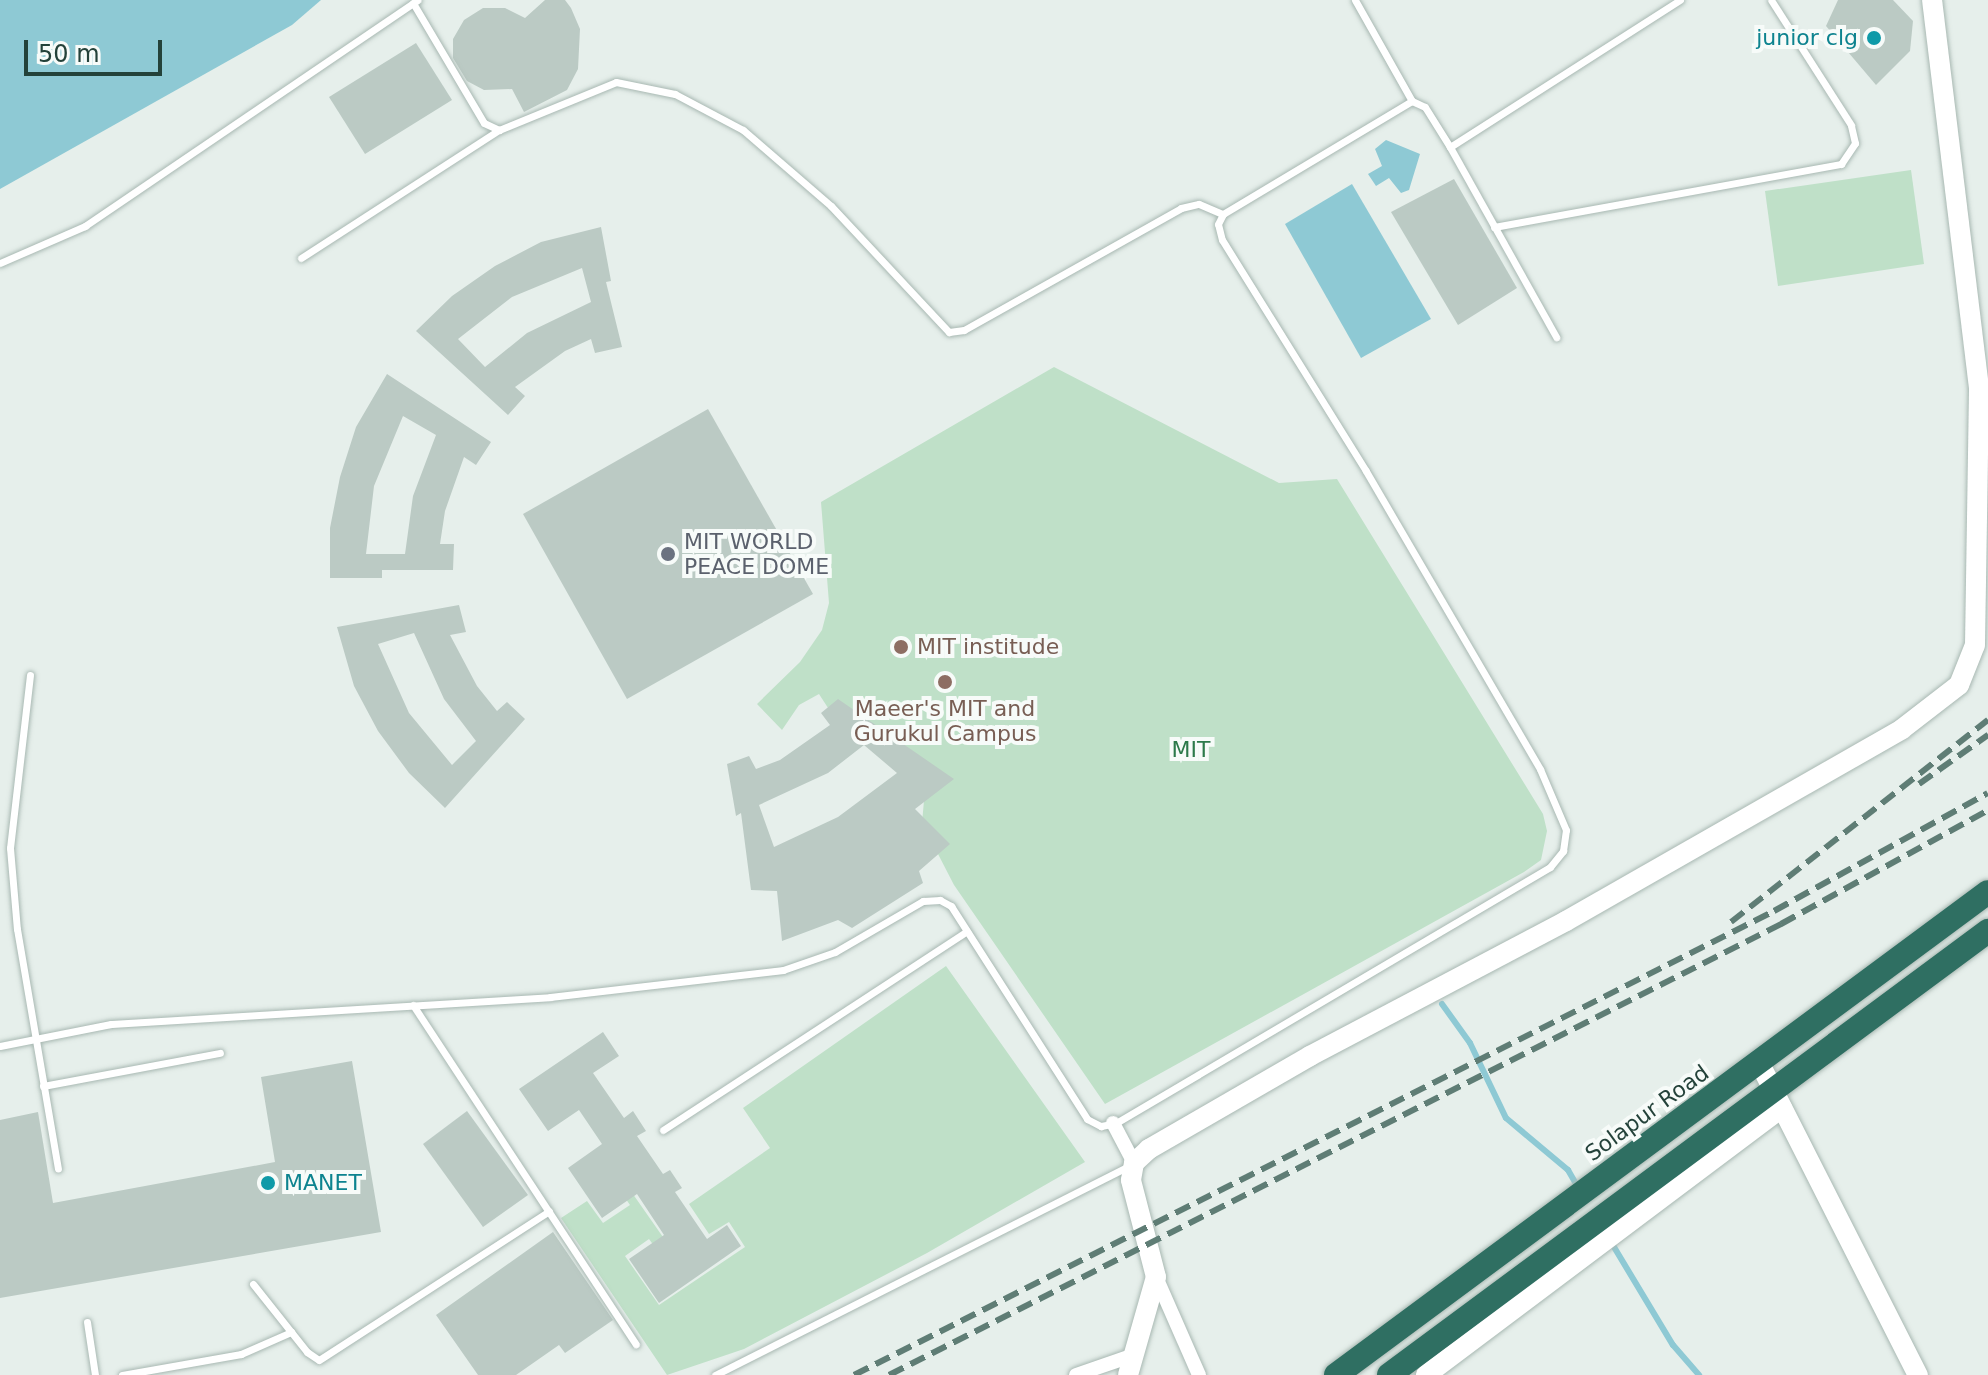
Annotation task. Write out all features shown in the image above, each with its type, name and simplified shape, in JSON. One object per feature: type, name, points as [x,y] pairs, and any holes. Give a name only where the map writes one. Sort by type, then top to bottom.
[{"type":"highway","name":"Solapur Road","points":[[1336,1375],[1988,892]]},
{"type":"highway","points":[[1389,1375],[1644,1187],[1777,1100],[1988,931]]},
{"type":"street","points":[[1134,1163],[1188,1124],[1566,921],[1888,737],[1943,703],[1959,685],[1975,645],[1979,388],[1932,0]]},
{"type":"street","points":[[1759,1062],[1918,1375]]},
{"type":"street","points":[[1426,1375],[1638,1216],[1777,1100]]},
{"type":"street","points":[[1113,1123],[1134,1163],[1131,1180],[1156,1277],[1199,1375]]},
{"type":"street","points":[[1128,1375],[1156,1277]]},
{"type":"street","points":[[1076,1375],[1134,1355]]},
{"type":"lane","points":[[1355,0],[1412,101],[1425,107],[1450,147],[1556,337]]},
{"type":"lane","points":[[1450,147],[1680,0]]},
{"type":"lane","points":[[1494,227],[1841,164],[1855,143],[1851,125],[1771,0]]},
{"type":"lane","points":[[0,263],[85,226],[416,2],[474,108],[484,123],[499,130]]},
{"type":"lane","points":[[301,258],[499,130],[616,82],[675,94],[743,130],[798,177],[949,332],[964,330],[1181,208],[1199,204],[1223,214]]},
{"type":"lane","points":[[0,1046],[111,1024],[550,997],[783,970],[835,952],[923,901],[951,906],[1087,1119],[1101,1126],[1113,1123],[1550,867],[1563,851],[1566,830],[1540,769],[1222,240],[1218,224],[1223,214],[1412,101]]},
{"type":"lane","points":[[30,675],[10,848],[35,1039],[58,1169]]},
{"type":"lane","points":[[663,1130],[967,931]]},
{"type":"lane","points":[[413,1005],[636,1344]]},
{"type":"lane","points":[[43,1086],[220,1053]]},
{"type":"lane","points":[[715,1375],[1134,1163]]},
{"type":"lane","points":[[253,1284],[291,1332],[319,1360],[331,1356],[549,1211]]},
{"type":"lane","points":[[87,1322],[95,1375]]},
{"type":"lane","points":[[122,1375],[241,1354],[291,1332]]},
{"type":"green space","points":[[1911,170],[1924,264],[1778,286],[1765,191]]},
{"type":"green space","name":"MIT","points":[[1054,367],[1279,483],[1337,479],[1543,814],[1547,831],[1541,860],[1524,872],[1105,1104],[954,885],[922,823],[926,778],[830,711],[819,694],[799,705],[782,730],[757,704],[800,662],[822,630],[829,603],[821,502]]},
{"type":"green space","points":[[946,966],[1085,1162],[927,1253],[744,1349],[667,1375],[561,1218],[587,1201],[603,1223],[630,1205],[614,1182],[621,1177],[672,1250],[662,1257],[649,1239],[625,1256],[659,1305],[745,1247],[729,1222],[709,1234],[689,1204],[770,1148],[743,1108]]},
{"type":"water","points":[[0,0],[321,0],[292,25],[0,189]]},
{"type":"water","points":[[1386,140],[1420,154],[1409,190],[1401,193],[1389,178],[1376,186],[1368,174],[1382,166],[1375,149]]},
{"type":"water","points":[[1352,184],[1431,319],[1361,358],[1285,224]]},
{"type":"building","points":[[545,0],[565,0],[571,8],[580,29],[578,69],[567,90],[524,112],[512,89],[484,90],[467,81],[453,58],[453,39],[464,20],[483,8],[505,8],[525,18]]},
{"type":"building","name":"junior clg","points":[[1838,0],[1893,0],[1913,21],[1910,51],[1876,85],[1826,26]]},
{"type":"building","points":[[416,43],[452,100],[365,154],[329,97]]},
{"type":"building","points":[[1454,179],[1517,288],[1458,325],[1391,212]]},
{"type":"building","points":[[601,227],[611,281],[606,282],[622,347],[595,353],[591,339],[565,351],[515,387],[525,396],[508,415],[416,331],[452,296],[495,266],[541,242]],"holes":[[[582,268],[591,302],[527,333],[485,367],[458,339],[512,297]]]},
{"type":"building","points":[[387,374],[491,442],[476,465],[464,457],[445,511],[440,544],[454,544],[453,570],[382,570],[382,578],[330,578],[330,528],[340,477],[356,427]],"holes":[[[403,416],[436,435],[413,496],[405,554],[366,554],[374,486]]]},
{"type":"building","name":"MIT WORLD PEACE DOME","points":[[708,409],[813,594],[627,699],[523,514]]},
{"type":"building","points":[[459,605],[466,632],[450,635],[477,686],[497,711],[507,702],[525,719],[445,808],[409,773],[378,731],[354,686],[337,627]],"holes":[[[414,633],[444,699],[476,741],[452,765],[409,713],[378,644]]]},
{"type":"building","points":[[838,699],[954,779],[915,809],[950,844],[919,871],[923,883],[852,928],[838,920],[782,941],[777,891],[751,890],[741,813],[736,816],[727,764],[749,756],[756,769],[780,760],[830,725],[821,713]],"holes":[[[864,745],[897,773],[838,817],[774,847],[759,805],[828,773]]]},
{"type":"building","points":[[603,1032],[619,1056],[593,1073],[624,1118],[633,1111],[646,1131],[637,1136],[663,1174],[670,1170],[682,1188],[675,1192],[707,1239],[727,1225],[741,1246],[659,1303],[629,1259],[664,1235],[637,1194],[602,1218],[568,1168],[602,1144],[579,1110],[548,1131],[519,1089]]},
{"type":"building","name":"MANET","points":[[352,1061],[381,1232],[0,1298],[0,1120],[38,1112],[53,1203],[275,1162],[261,1077]]},
{"type":"building","points":[[467,1111],[528,1195],[483,1227],[423,1144]]},
{"type":"building","points":[[553,1232],[613,1320],[565,1353],[559,1345],[516,1375],[478,1375],[436,1315]]},
{"type":"waterway","points":[[1442,1004],[1470,1043],[1506,1118],[1568,1170],[1578,1187]]},
{"type":"waterway","points":[[1611,1242],[1673,1345],[1699,1375]]},
{"type":"railway","points":[[1731,922],[1988,720]]},
{"type":"railway","points":[[1919,784],[1988,735]]},
{"type":"railway","points":[[854,1375],[1774,911],[1988,793]]},
{"type":"railway","points":[[889,1375],[1781,924],[1988,810]]},
{"type":"place","name":"junior clg","points":[[1874,38]]},
{"type":"place","name":"MIT WORLD PEACE DOME","points":[[668,554]]},
{"type":"place","name":"MIT institude","points":[[901,647]]},
{"type":"place","name":"Maeer's MIT and Gurukul Campus","points":[[945,682]]},
{"type":"place","name":"MANET","points":[[268,1183]]}]
